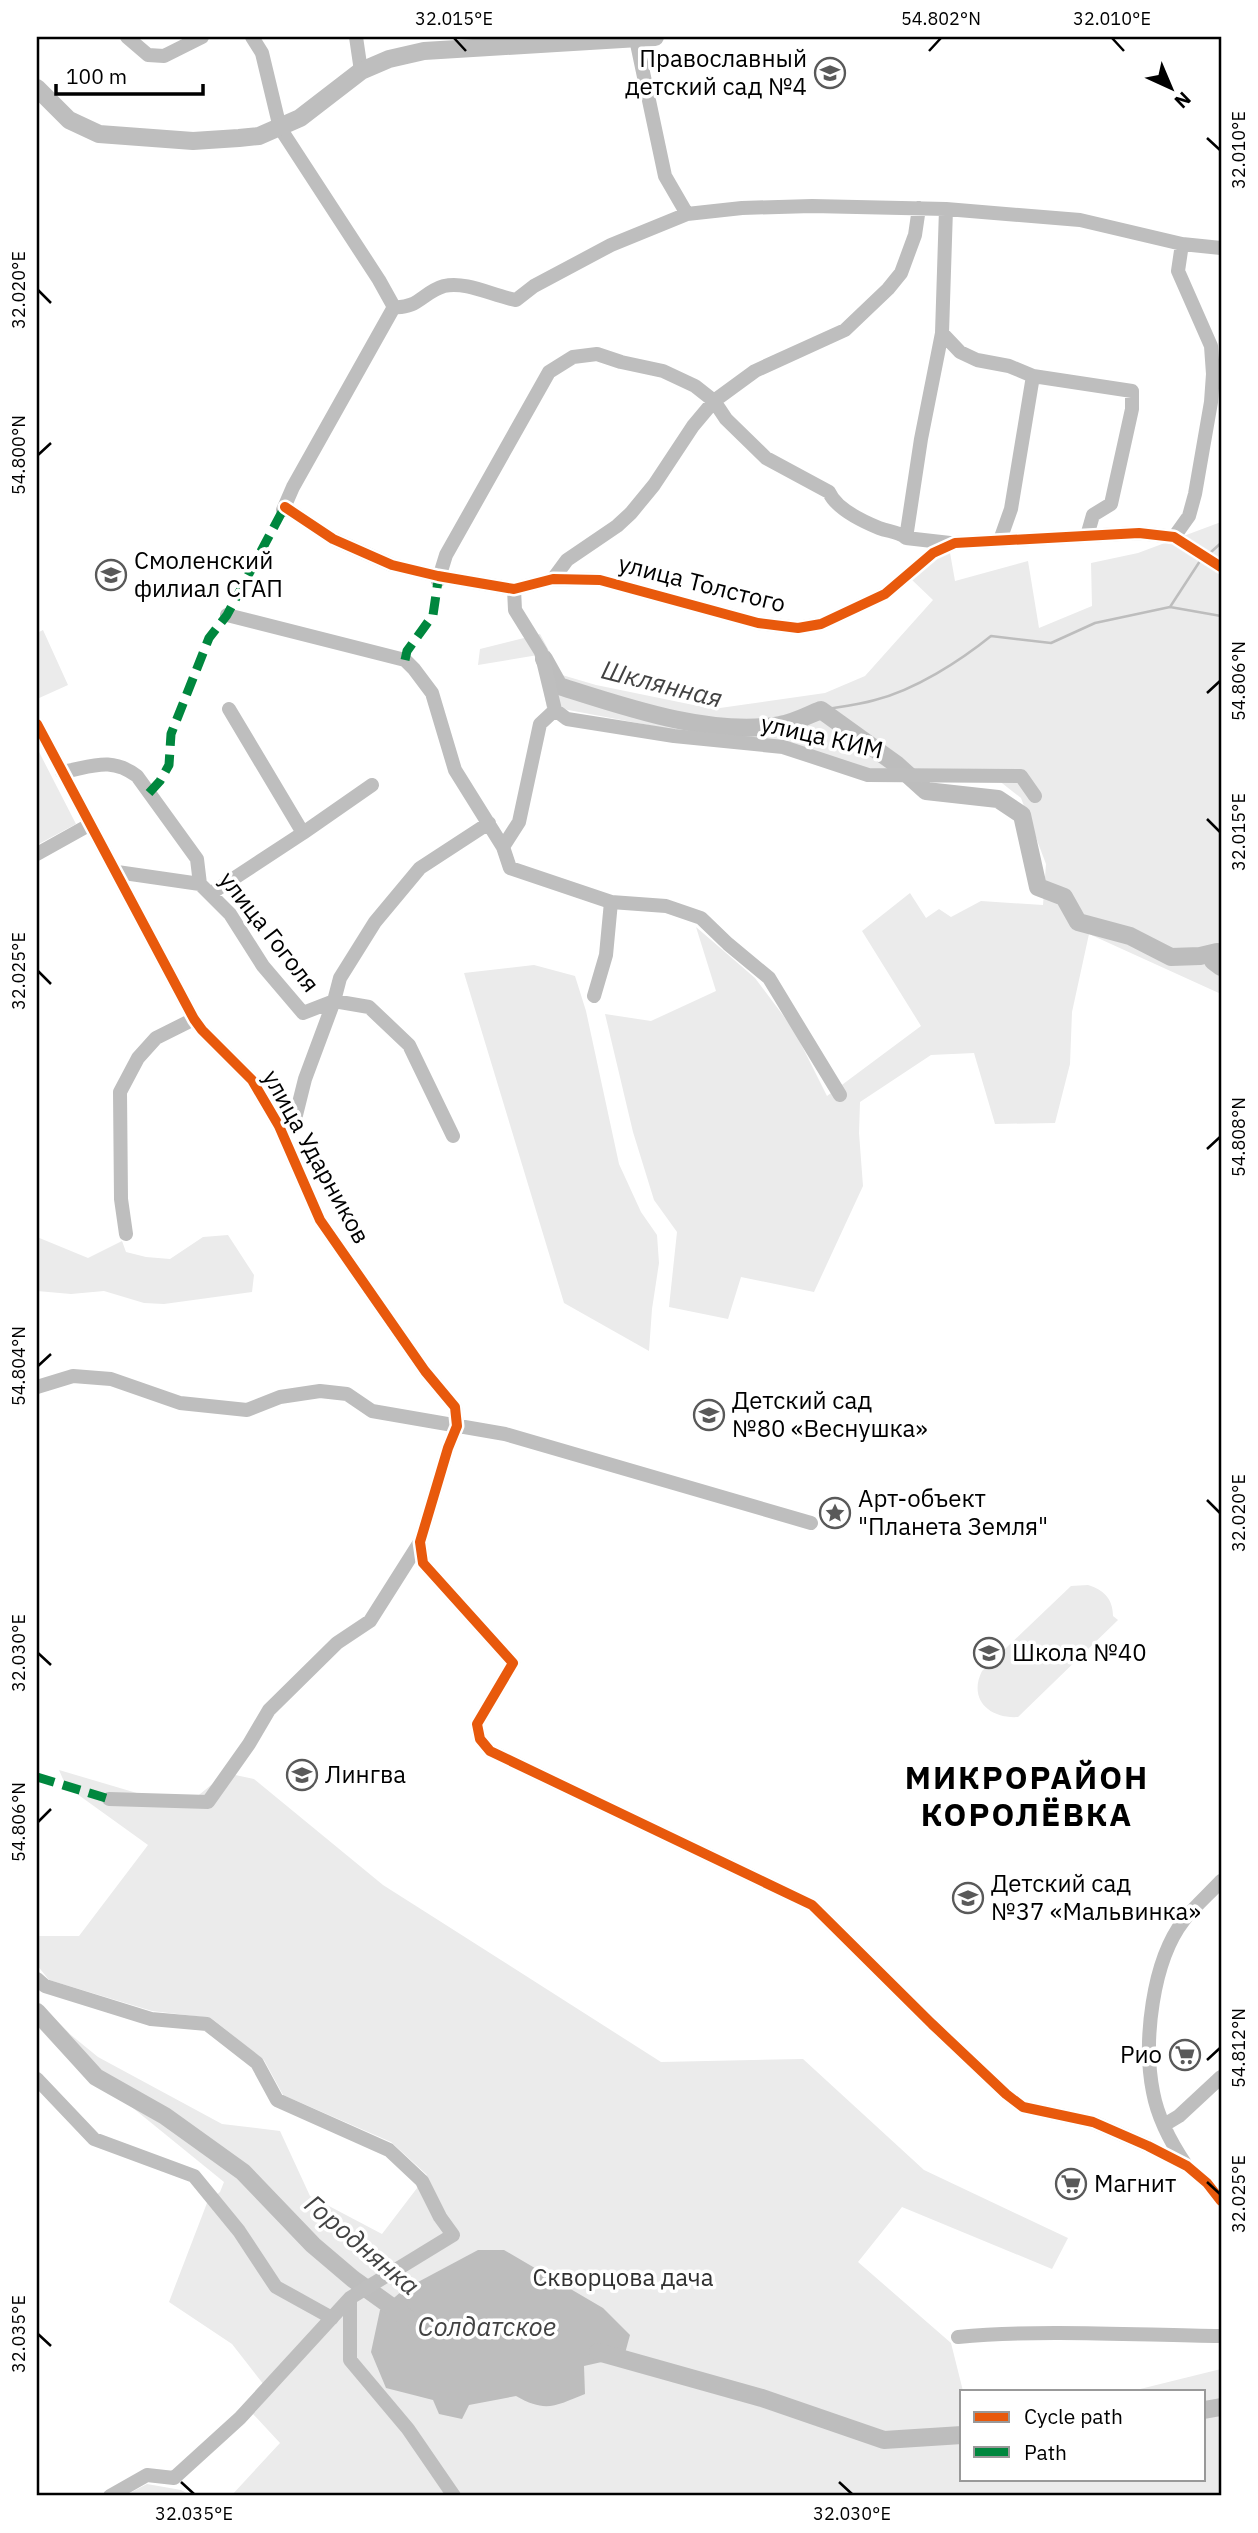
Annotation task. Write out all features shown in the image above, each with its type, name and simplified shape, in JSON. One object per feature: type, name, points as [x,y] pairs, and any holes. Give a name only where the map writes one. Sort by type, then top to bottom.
[{"type":"main road","points":[[37,88],[69,120],[99,134],[193,141],[259,136],[300,118],[361,71],[389,59],[424,51],[540,40],[655,37]]},
{"type":"street","points":[[127,37],[148,55],[164,56],[202,37]]},
{"type":"street","points":[[253,37],[262,52],[281,128],[394,307],[408,308],[442,287],[462,285],[516,300],[534,286],[611,245],[687,214],[742,208],[919,208],[1080,220],[1182,244],[1221,248]]},
{"type":"street","points":[[356,37],[361,71]]},
{"type":"street","points":[[636,39],[666,176],[687,214]]},
{"type":"street","points":[[553,579],[567,560],[617,526],[631,513],[714,401],[755,371],[845,330],[888,289],[901,273],[915,235],[919,208]]},
{"type":"street","points":[[906,538],[921,439],[942,333],[946,209]]},
{"type":"street","points":[[1174,537],[1189,516],[1195,494],[1211,402],[1213,374],[1211,346],[1178,271],[1182,244]]},
{"type":"street","name":"улица Толстого","points":[[394,307],[293,486],[284,509],[333,540],[392,565],[438,579],[514,590],[553,579],[600,580],[758,623],[798,628],[821,624],[885,594],[933,553],[955,543],[1139,533],[1174,537],[1211,560]]},
{"type":"street","points":[[942,333],[960,352],[978,360],[1009,366],[1033,376],[1132,391],[1132,409],[1111,504],[1093,515],[1087,536]]},
{"type":"street","points":[[438,579],[446,555],[550,372],[573,357],[597,354],[663,371],[695,386],[714,401],[726,419],[766,458],[829,492],[833,501],[881,529],[900,533],[906,538],[942,544],[955,543]]},
{"type":"street","points":[[1000,540],[1011,509],[1033,376]]},
{"type":"street","points":[[503,846],[520,822],[540,724],[555,710],[541,652],[515,610],[514,590]]},
{"type":"street","points":[[227,615],[405,660],[432,693],[455,770],[503,846],[510,867],[611,902],[666,906],[701,918],[727,944],[769,978],[840,1096]]},
{"type":"street","points":[[229,709],[303,833]]},
{"type":"street","name":"улица КИМ","points":[[555,710],[567,719],[674,736],[783,747],[868,775],[1021,776],[1035,796]]},
{"type":"street","name":"улица Ударников","points":[[37,724],[194,1018],[202,1030],[252,1080],[279,1126],[320,1220],[425,1371],[455,1407],[457,1426]]},
{"type":"street","name":"улица Гоголя","points":[[62,772],[112,763],[137,776],[197,859],[205,889],[230,914],[263,966],[303,1013],[334,1001]]},
{"type":"street","points":[[117,872],[205,889],[303,833],[372,785]]},
{"type":"street","points":[[279,1126],[296,1115],[304,1079],[340,978],[375,922],[420,868],[489,823]]},
{"type":"street","points":[[37,854],[89,825]]},
{"type":"street","points":[[594,996],[606,956],[611,902]]},
{"type":"street","points":[[334,1001],[369,1007],[409,1045],[453,1136]]},
{"type":"street","points":[[126,1234],[121,1199],[120,1092],[138,1058],[156,1038],[194,1018]]},
{"type":"street","points":[[37,1387],[72,1376],[111,1379],[180,1404],[247,1410],[280,1397],[320,1391],[347,1394],[372,1411],[505,1434],[811,1523]]},
{"type":"street","points":[[109,1799],[208,1802],[249,1744],[269,1710],[337,1643],[370,1621],[421,1542],[457,1426]]},
{"type":"street","points":[[421,1542],[423,1563],[513,1662],[477,1724],[480,1739],[490,1751],[812,1905],[956,2048],[1023,2107],[1093,2122],[1187,2166],[1207,2183],[1221,2201]]},
{"type":"street","points":[[1187,2166],[1168,2138],[1153,2093],[1149,2059],[1152,1999],[1166,1955],[1183,1922],[1221,1881]]},
{"type":"street","points":[[37,1979],[45,1986],[151,2019],[206,2024],[257,2063],[277,2099],[389,2150],[422,2181],[440,2217],[453,2235],[350,2298],[240,2418],[174,2478],[148,2475],[110,2496]]},
{"type":"street","points":[[1164,2125],[1179,2116],[1221,2077]]},
{"type":"street","points":[[37,2079],[94,2138],[194,2176],[239,2231],[276,2287],[332,2318]]},
{"type":"street","points":[[350,2298],[349,2360],[408,2429],[454,2496]]},
{"type":"street","points":[[958,2337],[1002,2333],[1074,2332],[1221,2336]]},
{"type":"green space","points":[[1221,522],[1221,994],[1089,934],[1072,1012],[1070,1064],[1055,1123],[995,1124],[974,1053],[931,1055],[860,1102],[859,1133],[863,1186],[814,1292],[741,1277],[728,1319],[669,1307],[677,1232],[654,1200],[633,1132],[605,1014],[651,1021],[716,991],[696,927],[755,978],[794,1030],[827,1096],[921,1026],[862,931],[910,893],[926,918],[939,909],[951,917],[981,901],[1043,905],[1046,864],[1021,798],[993,776],[907,778],[802,754],[563,709],[547,709],[538,655],[478,665],[480,649],[540,634],[562,675],[596,685],[713,709],[825,693],[865,676],[933,600],[911,579],[949,547],[955,581],[1028,561],[1039,628],[1092,606],[1091,563],[1138,553]]},
{"type":"green space","points":[[43,630],[68,685],[37,699],[37,633]]},
{"type":"green space","points":[[37,748],[76,824],[37,845]]},
{"type":"green space","points":[[534,965],[575,976],[586,1011],[619,1164],[641,1212],[657,1235],[659,1263],[649,1351],[564,1303],[464,973]]},
{"type":"green space","points":[[228,1235],[254,1275],[252,1292],[164,1304],[144,1303],[104,1291],[71,1294],[37,1291],[37,1237],[88,1258],[122,1241],[126,1252],[170,1259],[203,1237]]},
{"type":"green space","points":[[1088,1585],[1106,1596],[1113,1616],[1118,1620],[1018,1717],[998,1715],[990,1711],[980,1698],[978,1690],[982,1671],[1071,1586]]},
{"type":"green space","name":"Скворцова дача","points":[[59,1770],[184,1807],[226,1773],[254,1779],[383,1885],[661,2062],[803,2059],[924,2170],[1068,2238],[1052,2269],[902,2207],[858,2262],[951,2343],[963,2390],[960,2390],[960,2480],[1206,2480],[1206,2390],[1136,2390],[1221,2369],[1221,2496],[231,2496],[280,2443],[253,2414],[271,2394],[232,2344],[169,2302],[207,2203],[220,2192],[224,2182],[80,2065],[65,2056],[37,2026],[37,2001],[98,2057],[222,2124],[280,2131],[310,2196],[382,2234],[427,2175],[391,2142],[283,2095],[264,2060],[211,2018],[152,2011],[49,1980],[37,1965],[37,1936],[79,1936],[148,1845],[66,1786]]},
{"type":"green space","points":[[147,2484],[181,2490],[192,2496],[124,2496]]},
{"type":"water","name":"Солдатское","points":[[478,2250],[504,2250],[603,2308],[630,2335],[624,2357],[584,2366],[585,2394],[566,2402],[543,2406],[516,2396],[469,2405],[462,2419],[439,2414],[433,2400],[386,2388],[371,2352],[380,2310],[403,2290]]},
{"type":"waterway","points":[[1211,552],[1221,543]]},
{"type":"waterway","points":[[1170,607],[1200,561]]},
{"type":"waterway","points":[[821,710],[869,702],[906,689],[951,665],[991,636],[1051,643],[1095,623],[1170,607],[1221,616]]},
{"type":"waterway","name":"Шклянная","points":[[544,659],[559,686],[668,718],[726,727],[753,728],[796,721],[821,710],[896,764],[926,791],[998,799],[1022,815],[1038,887],[1064,897],[1078,922],[1130,936],[1171,957],[1200,956],[1217,952],[1213,961],[1221,967]]},
{"type":"waterway","name":"Городнянка","points":[[37,2012],[96,2077],[165,2116],[243,2172],[313,2245],[353,2279],[406,2317]]},
{"type":"waterway","name":"Городнянка","points":[[598,2352],[762,2398],[884,2440],[960,2435]]},
{"type":"waterway","name":"Городнянка","points":[[1206,2410],[1221,2407]]},
{"type":"marked path","points":[[149,793],[169,765],[171,734],[209,638],[227,615],[283,510]]},
{"type":"marked path","points":[[405,660],[407,651],[433,615],[438,581]]},
{"type":"marked path","points":[[37,1777],[109,1799]]},
{"type":"cycle path","points":[[285,507],[333,539],[392,565],[438,576],[514,589],[553,579],[600,580],[758,623],[798,628],[821,624],[885,594],[933,553],[955,543],[1139,533],[1174,537],[1221,567]]},
{"type":"cycle path","points":[[37,724],[194,1019],[252,1080],[279,1126],[320,1220],[425,1371],[455,1407],[457,1426],[420,1542],[423,1563],[513,1663],[477,1724],[480,1739],[490,1751],[812,1905],[932,2024],[1023,2107],[1093,2122],[1148,2146],[1187,2166],[1207,2183],[1221,2201]]},
{"type":"place","name":"Православный детский сад №4","points":[[830,73]]},
{"type":"place","name":"Смоленский филиал СГАП","points":[[111,575]]},
{"type":"place","name":"Детский сад №80 «Веснушка»","points":[[709,1415]]},
{"type":"place","name":"Арт-объект \"Планета Земля\"","points":[[835,1513]]},
{"type":"place","name":"Школа №40","points":[[989,1653]]},
{"type":"place","name":"Лингва","points":[[302,1775]]},
{"type":"place","name":"Детский сад №37 «Мальвинка»","points":[[968,1898]]},
{"type":"place","name":"Рио","points":[[1185,2055]]},
{"type":"place","name":"Магнит","points":[[1071,2184]]},
{"type":"district","name":"МИКРОРАЙОН КОРОЛЁВКА","points":[[1027,1796]]}]
